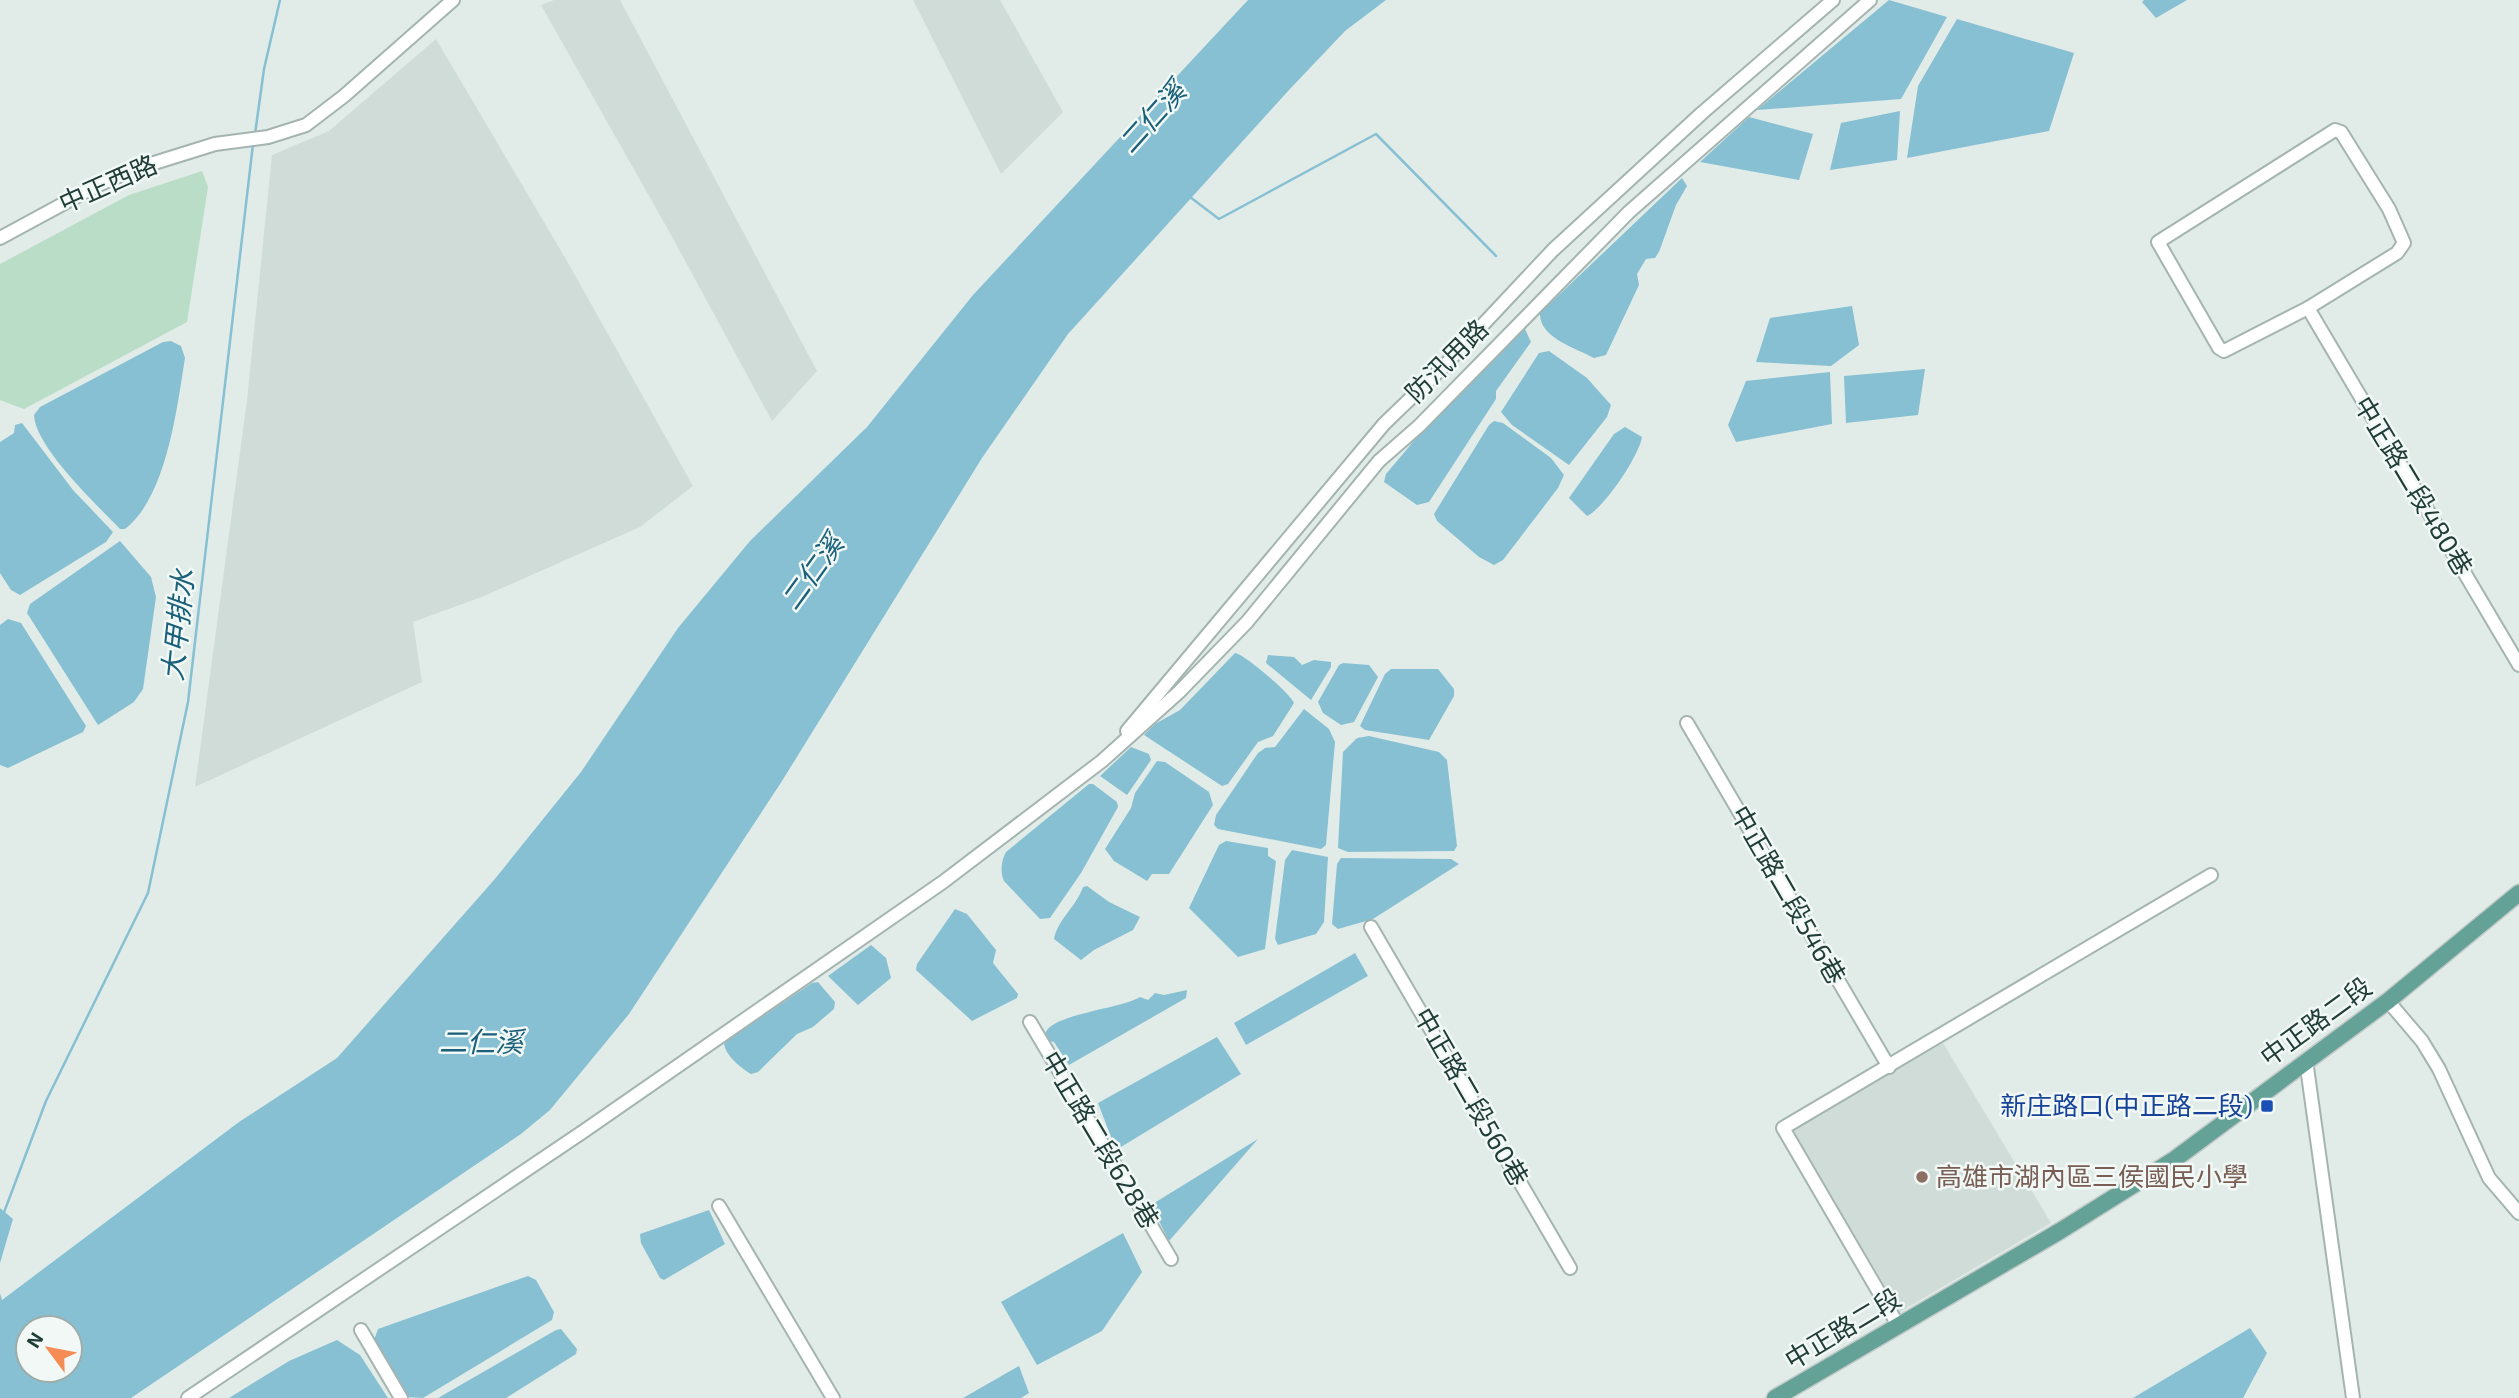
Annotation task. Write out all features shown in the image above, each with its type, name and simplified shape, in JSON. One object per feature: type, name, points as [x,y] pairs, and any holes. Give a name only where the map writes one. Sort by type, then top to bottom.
[{"type":"main road","name":"中正路二段","points":[[1775,1398],[2060,1231],[2175,1159],[2388,1000],[2519,893]]},
{"type":"street","name":"中正西路","points":[[0,238],[115,177],[220,143],[288,133],[316,119],[453,0]]},
{"type":"street","name":"防汛用路","points":[[1102,761],[1384,424],[1445,365],[1553,250],[1702,113],[1833,0]]},
{"type":"street","points":[[188,1398],[595,1124],[932,890],[1102,761],[1179,692],[1238,631],[1379,461],[1419,426],[1629,212],[1870,0]]},
{"type":"street","points":[[2335,130],[2341,132],[2389,209],[2404,243],[2396,253],[2308,308],[2224,351],[2219,348],[2158,242],[2335,130]]},
{"type":"street","name":"中正路二段480巷","points":[[2308,308],[2519,665]]},
{"type":"street","name":"中正路二段546巷","points":[[1687,723],[1889,1067]]},
{"type":"street","points":[[1898,1325],[1783,1128],[2211,875]]},
{"type":"street","name":"中正路二段560巷","points":[[1371,927],[1570,1268]]},
{"type":"street","points":[[2388,1000],[2422,1041],[2489,1178],[2519,1213]]},
{"type":"street","name":"中正路二段628巷","points":[[1030,1021],[1171,1259]]},
{"type":"street","points":[[2306,1060],[2353,1398]]},
{"type":"street","points":[[719,1206],[833,1398]]},
{"type":"street","points":[[361,1330],[401,1398]]},
{"type":"shaded area","points":[[554,0],[620,0],[817,371],[772,421],[541,5]]},
{"type":"shaded area","points":[[913,0],[1000,0],[1063,112],[1001,174]]},
{"type":"shaded area","points":[[436,39],[567,261],[693,486],[640,527],[484,596],[413,622],[422,682],[195,787],[247,400],[272,155],[329,131]]},
{"type":"shaded area","name":"高雄市湖內區三侯國民小學","points":[[1943,1043],[2051,1223],[1900,1312],[1793,1130]]},
{"type":"green space","points":[[202,171],[208,187],[187,322],[24,409],[0,400],[0,264],[129,195]]},
{"type":"water","name":"二仁溪","points":[[1248,0],[1386,0],[1345,31],[1068,334],[982,458],[782,781],[629,1014],[550,1110],[521,1134],[131,1398],[0,1398],[0,1293],[2,1300],[239,1122],[337,1058],[494,880],[581,772],[678,628],[750,541],[867,427],[973,295]]},
{"type":"water","points":[[1889,0],[1947,17],[1901,99],[1757,110]]},
{"type":"water","points":[[2187,0],[2156,18],[2142,2]]},
{"type":"water","points":[[1957,19],[2074,53],[2049,131],[1907,158],[1918,86]]},
{"type":"water","points":[[1900,111],[1897,160],[1830,170],[1841,123]]},
{"type":"water","points":[[1749,117],[1813,134],[1799,180],[1700,162]]},
{"type":"water","points":[[1682,178],[1687,186],[1676,205],[1659,252],[1655,258],[1646,259],[1637,274],[1639,285],[1606,355],[1594,358],[1552,336],[1541,322],[1540,313]]},
{"type":"water","points":[[1852,306],[1859,345],[1831,366],[1756,362],[1770,318]]},
{"type":"water","points":[[1520,329],[1525,329],[1531,342],[1496,391],[1496,399],[1429,502],[1417,505],[1384,482],[1386,474],[1444,405]]},
{"type":"water","points":[[171,341],[181,346],[185,358],[168,450],[151,496],[125,529],[120,529],[56,459],[37,428],[34,415],[40,407],[163,342]]},
{"type":"water","points":[[1549,351],[1587,378],[1611,405],[1607,417],[1569,465],[1512,425],[1501,412],[1539,353]]},
{"type":"water","points":[[1925,369],[1918,415],[1846,423],[1844,376]]},
{"type":"water","points":[[1830,372],[1832,424],[1736,442],[1728,425],[1746,381]]},
{"type":"water","points":[[1494,421],[1503,423],[1551,458],[1564,475],[1558,488],[1503,560],[1494,565],[1479,557],[1437,521],[1434,514]]},
{"type":"water","points":[[22,423],[73,490],[113,532],[106,542],[20,595],[11,590],[0,573],[0,442],[14,433],[15,425]]},
{"type":"water","points":[[1625,427],[1642,437],[1639,446],[1611,492],[1587,516],[1569,498],[1614,434]]},
{"type":"water","points":[[120,541],[151,577],[156,597],[143,689],[134,702],[98,725],[27,613],[30,604]]},
{"type":"water","points":[[8,619],[21,623],[86,726],[83,732],[8,768],[0,765],[0,625]]},
{"type":"water","points":[[1235,653],[1266,675],[1294,703],[1273,736],[1258,742],[1228,784],[1222,786],[1144,735],[1155,724],[1180,710]]},
{"type":"water","points":[[1268,655],[1294,657],[1302,665],[1314,660],[1331,662],[1331,667],[1311,700],[1266,663]]},
{"type":"water","points":[[1339,665],[1369,665],[1378,677],[1354,722],[1341,725],[1323,713],[1318,702]]},
{"type":"water","points":[[1391,669],[1438,669],[1454,689],[1454,696],[1429,740],[1365,730],[1360,726],[1385,674]]},
{"type":"water","points":[[1304,709],[1329,729],[1335,742],[1326,845],[1321,849],[1218,829],[1214,825],[1216,815],[1258,753],[1265,748],[1275,747]]},
{"type":"water","points":[[1369,736],[1439,752],[1447,760],[1457,846],[1454,851],[1348,852],[1338,848],[1343,752],[1357,738]]},
{"type":"water","points":[[1131,747],[1149,754],[1151,760],[1127,795],[1100,776]]},
{"type":"water","points":[[1157,761],[1165,762],[1209,792],[1213,805],[1169,874],[1152,874],[1147,881],[1114,861],[1105,849],[1131,808],[1135,793]]},
{"type":"water","points":[[1089,784],[1093,784],[1117,802],[1118,807],[1081,873],[1050,918],[1040,919],[1004,881],[1004,855]]},
{"type":"water","points":[[1226,841],[1268,848],[1268,856],[1276,861],[1265,949],[1238,957],[1189,908],[1219,845]]},
{"type":"water","points":[[1292,850],[1328,857],[1324,922],[1316,934],[1278,945],[1275,939],[1285,860]]},
{"type":"water","points":[[1341,858],[1451,859],[1459,864],[1373,919],[1338,929],[1332,924],[1337,864]]},
{"type":"water","points":[[1087,886],[1109,902],[1140,917],[1133,930],[1094,950],[1081,960],[1054,939],[1059,925],[1083,887]]},
{"type":"water","points":[[955,909],[967,914],[996,950],[993,963],[1018,994],[1017,998],[972,1021],[916,970],[917,964]]},
{"type":"water","points":[[871,945],[886,958],[891,978],[858,1005],[828,976]]},
{"type":"water","points":[[1355,953],[1368,976],[1246,1045],[1234,1023]]},
{"type":"water","points":[[818,982],[835,1002],[834,1009],[813,1027],[797,1034],[758,1072],[751,1074],[731,1057],[724,1044],[729,1039],[812,983]]},
{"type":"water","points":[[1187,990],[1186,998],[1069,1065],[1054,1042],[1048,1041],[1045,1034],[1059,1021],[1140,997],[1148,1000],[1155,993],[1164,995]]},
{"type":"water","points":[[1217,1037],[1241,1074],[1116,1150],[1098,1103]]},
{"type":"water","points":[[1258,1139],[1169,1241],[1151,1205]]},
{"type":"water","points":[[0,1208],[13,1219],[0,1263]]},
{"type":"water","points":[[709,1210],[725,1244],[664,1280],[660,1278],[641,1243],[640,1234]]},
{"type":"water","points":[[1123,1233],[1142,1272],[1102,1331],[1037,1365],[1001,1302]]},
{"type":"water","points":[[528,1276],[536,1280],[554,1312],[552,1320],[423,1398],[405,1397],[373,1343],[378,1329]]},
{"type":"water","points":[[2250,1328],[2267,1353],[2243,1398],[2133,1398]]},
{"type":"water","points":[[561,1329],[577,1349],[576,1354],[506,1398],[438,1398]]},
{"type":"water","points":[[337,1340],[360,1355],[388,1398],[229,1398],[289,1361]]},
{"type":"water","points":[[1019,1366],[1029,1393],[1021,1398],[963,1398]]},
{"type":"waterway","name":"大甲排水","points":[[255,134],[264,69],[280,0]]},
{"type":"waterway","points":[[1190,197],[1219,219],[1376,134],[1496,256]]},
{"type":"waterway","name":"大甲排水","points":[[3,1215],[46,1101],[148,893],[188,702],[253,144]]},
{"type":"place","name":"新庄路口(中正路二段)","points":[[2267,1106]]},
{"type":"place","name":"高雄市湖內區三侯國民小學","points":[[1922,1177]]}]
